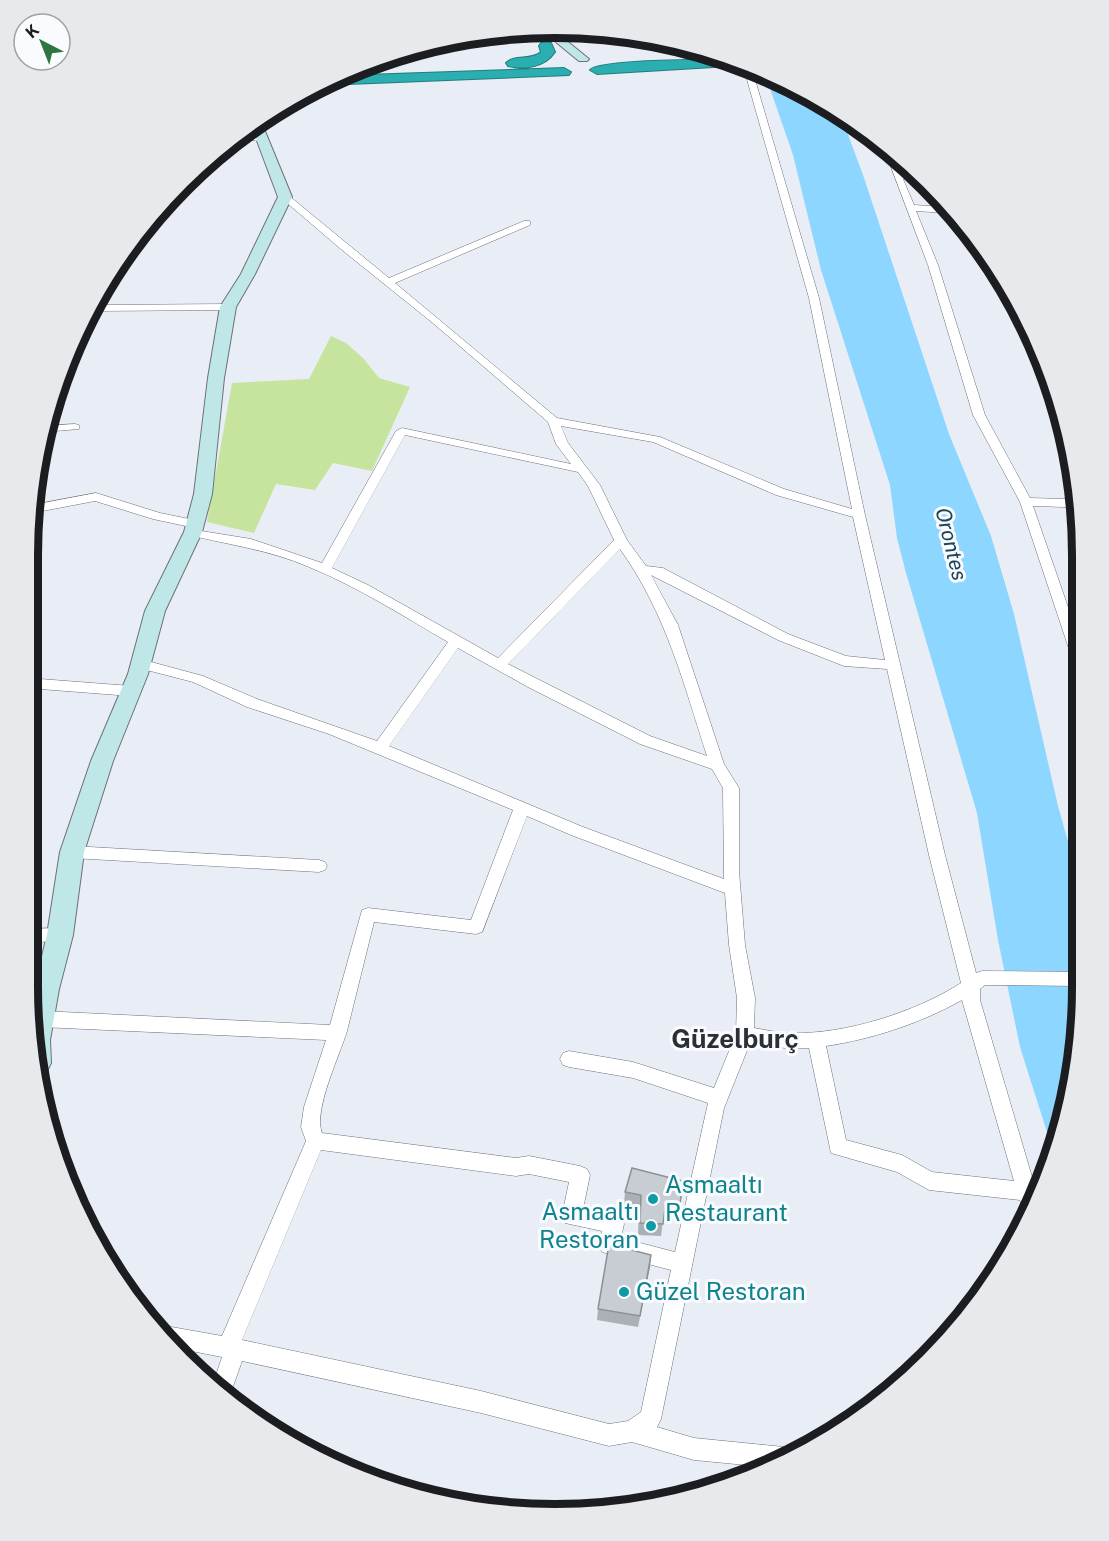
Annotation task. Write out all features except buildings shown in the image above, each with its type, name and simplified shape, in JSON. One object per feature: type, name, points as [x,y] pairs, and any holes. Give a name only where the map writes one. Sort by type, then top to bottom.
[{"type":"highway","points":[[491,67],[538,60],[547,55],[546,46]]},
{"type":"highway","points":[[351,80],[568,69],[590,63],[699,58]]},
{"type":"highway","points":[[372,71],[491,67],[568,69],[590,63],[714,63]]},
{"type":"street","points":[[538,38],[568,69]]},
{"type":"street","points":[[556,38],[590,63]]},
{"type":"street","points":[[750,76],[814,298],[893,665],[976,983],[971,1000],[1027,1195]]},
{"type":"street","points":[[176,1338],[481,1402],[609,1435],[632,1431],[650,1419],[681,1263],[718,1098],[744,1035],[746,998],[737,945],[733,889],[732,788],[717,765],[670,626],[642,570],[621,541],[594,485],[562,444],[553,421],[438,322],[285,197],[260,130]]},
{"type":"street","points":[[249,138],[263,138]]},
{"type":"street","points":[[894,165],[933,265],[979,415],[1026,502],[1072,640]]},
{"type":"street","points":[[897,176],[906,176]]},
{"type":"street","points":[[39,1023],[60,935],[72,852],[102,761],[140,664],[155,611],[194,528],[203,494],[216,378],[228,307],[248,274],[285,197]]},
{"type":"street","points":[[910,208],[939,210]]},
{"type":"street","points":[[388,282],[527,224]]},
{"type":"street","points":[[101,308],[228,307]]},
{"type":"street","points":[[553,421],[656,439],[780,492],[859,514]]},
{"type":"street","points":[[53,428],[75,427]]},
{"type":"street","points":[[325,569],[402,432],[582,470]]},
{"type":"street","points":[[40,508],[96,496],[194,528],[251,543],[325,569],[499,665],[645,740],[717,765]]},
{"type":"street","points":[[1026,502],[1069,504]]},
{"type":"street","points":[[499,665],[621,541]]},
{"type":"street","points":[[642,570],[658,570],[783,637],[844,661],[893,665]]},
{"type":"street","points":[[380,748],[456,641]]},
{"type":"street","points":[[140,664],[169,670],[252,703],[334,730],[577,831],[733,889]]},
{"type":"street","points":[[38,684],[131,690]]},
{"type":"street","points":[[223,1383],[231,1348],[315,1141],[310,1127],[313,1107],[337,1033],[368,915],[476,927],[522,808]]},
{"type":"street","points":[[72,852],[319,866]]},
{"type":"street","points":[[38,936],[60,935]]},
{"type":"street","points":[[744,1035],[791,1041],[832,1037],[895,1020],[937,1005],[976,983],[1072,979]]},
{"type":"street","points":[[40,1032],[337,1033]]},
{"type":"street","points":[[816,1039],[838,1147],[902,1164],[929,1181],[1025,1200]]},
{"type":"street","points":[[569,1059],[633,1070],[718,1098]]},
{"type":"street","points":[[315,1141],[516,1167],[529,1165],[580,1175],[572,1216],[614,1224],[609,1245],[681,1263]]},
{"type":"street","points":[[632,1431],[694,1449],[769,1456]]},
{"type":"green space","points":[[331,336],[346,343],[363,358],[379,378],[410,387],[372,471],[333,463],[315,490],[276,484],[254,533],[207,522],[232,383],[309,379]]},
{"type":"water","name":"Orontes","points":[[769,85],[813,107],[845,127],[949,434],[991,536],[1014,614],[1058,806],[1072,856],[1070,1020],[1062,1087],[1049,1137],[1020,1047],[998,940],[977,813],[906,573],[897,538],[890,485],[821,270],[793,155]]},
{"type":"place","name":"Asmaaltı Restaurant","points":[[653,1199]]},
{"type":"place","name":"Asmaaltı Restoran","points":[[651,1226]]},
{"type":"place","name":"Güzel Restoran","points":[[624,1292]]},
{"type":"district","name":"Güzelburç","points":[[735,1039]]}]
